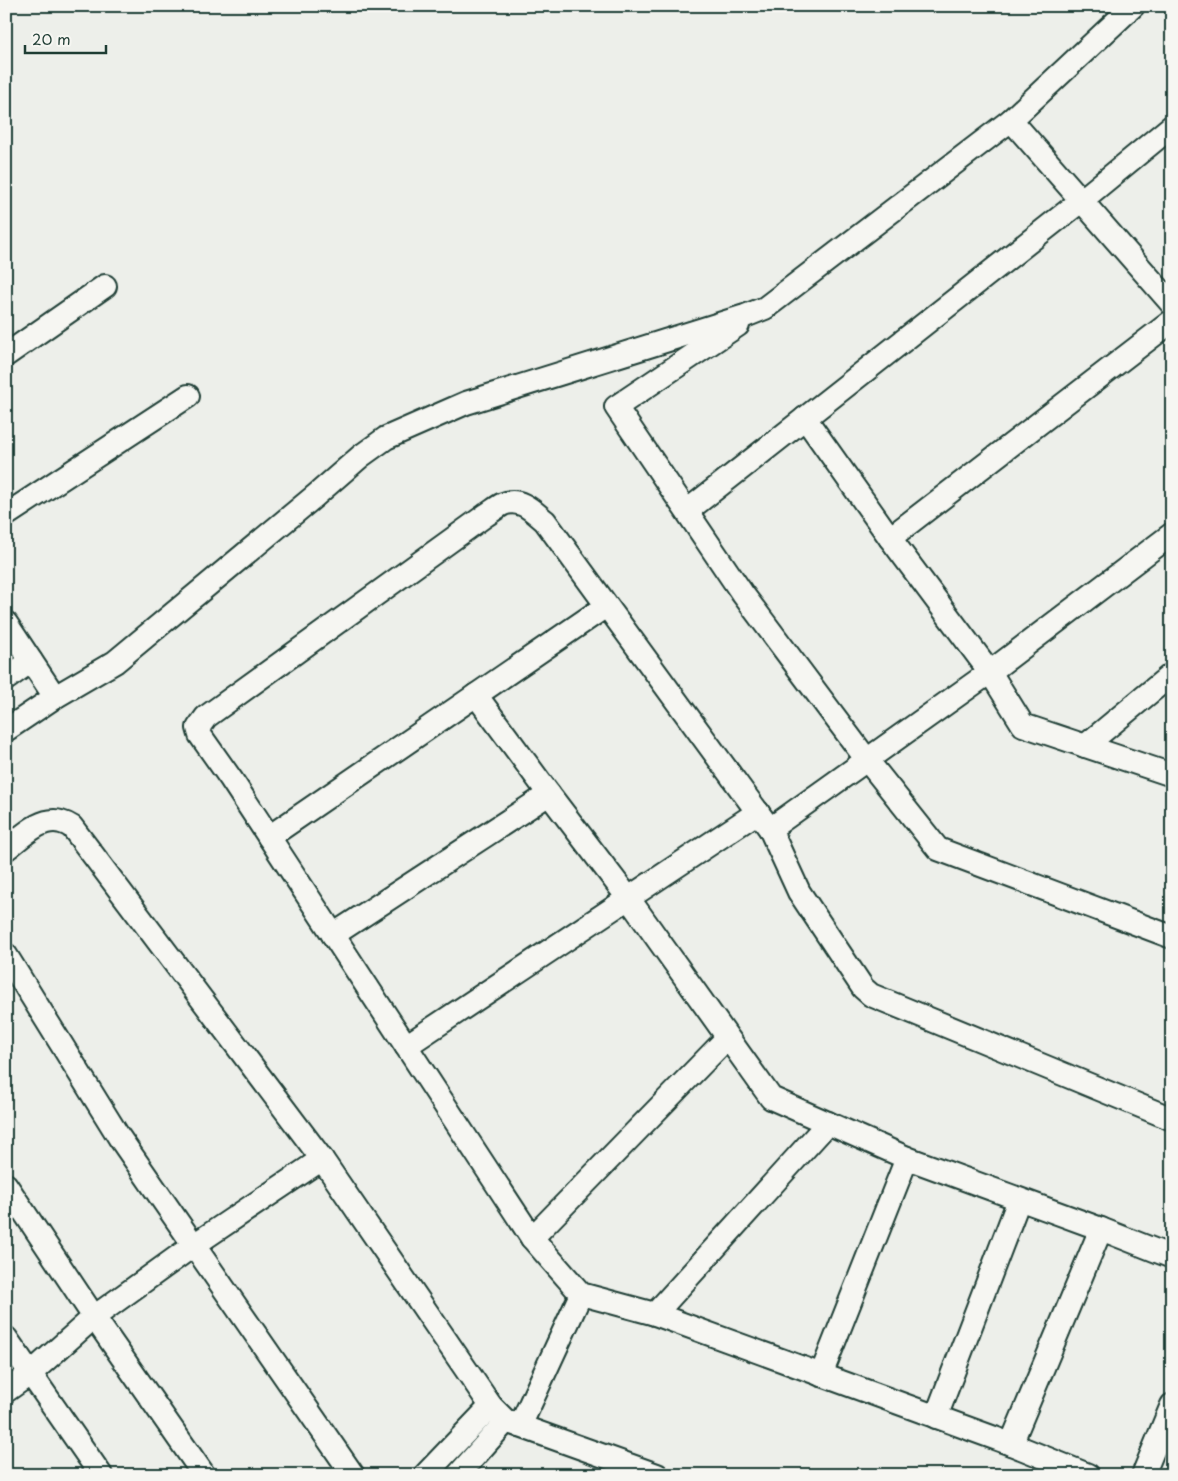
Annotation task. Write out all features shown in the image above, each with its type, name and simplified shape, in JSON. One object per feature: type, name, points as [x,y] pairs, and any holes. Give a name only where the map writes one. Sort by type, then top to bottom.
[{"type":"street","points":[[1133,6],[1011,120],[765,308],[616,407],[742,593],[866,760],[938,849],[1172,937]]},
{"type":"street","points":[[1011,120],[1172,304]]},
{"type":"street","points":[[687,511],[1082,200],[1172,126]]},
{"type":"street","points":[[6,355],[105,286]]},
{"type":"street","points":[[6,730],[55,697],[115,662],[361,456],[386,438],[466,404],[745,316],[765,308]]},
{"type":"street","points":[[890,538],[1172,321]]},
{"type":"street","points":[[6,515],[188,396]]},
{"type":"street","points":[[805,418],[890,538],[990,672],[1023,725],[1172,775]]},
{"type":"street","points":[[1088,1475],[1011,1444],[655,1314],[581,1294],[532,1238],[231,779],[200,735],[198,728],[206,717],[486,515],[504,504],[518,502],[545,521],[764,821],[799,892],[863,988],[871,996],[1172,1119]]},
{"type":"street","points":[[406,1046],[629,899],[866,760],[990,672],[1172,534]]},
{"type":"street","points":[[269,837],[606,606]]},
{"type":"street","points":[[6,623],[55,697]]},
{"type":"street","points":[[6,679],[31,662]]},
{"type":"street","points":[[1085,746],[1172,674]]},
{"type":"street","points":[[476,695],[629,899],[771,1098],[907,1158],[1102,1229],[1172,1257]]},
{"type":"street","points":[[333,935],[549,794]]},
{"type":"street","points":[[6,849],[36,826],[61,821],[72,826],[322,1159],[505,1418],[644,1473]]},
{"type":"street","points":[[6,955],[119,1137],[353,1475]]},
{"type":"street","points":[[532,1238],[727,1038]]},
{"type":"street","points":[[655,1314],[828,1124]]},
{"type":"street","points":[[821,1375],[907,1158]]},
{"type":"street","points":[[6,1391],[30,1374],[94,1317],[194,1244],[322,1159]]},
{"type":"street","points":[[6,1185],[94,1317],[204,1475]]},
{"type":"street","points":[[936,1417],[1019,1200]]},
{"type":"street","points":[[1011,1444],[1102,1229]]},
{"type":"street","points":[[458,1475],[505,1418],[581,1294]]},
{"type":"street","points":[[6,1338],[101,1475]]},
{"type":"street","points":[[1143,1475],[1172,1405]]},
{"type":"street","points":[[424,1475],[505,1418]]}]
